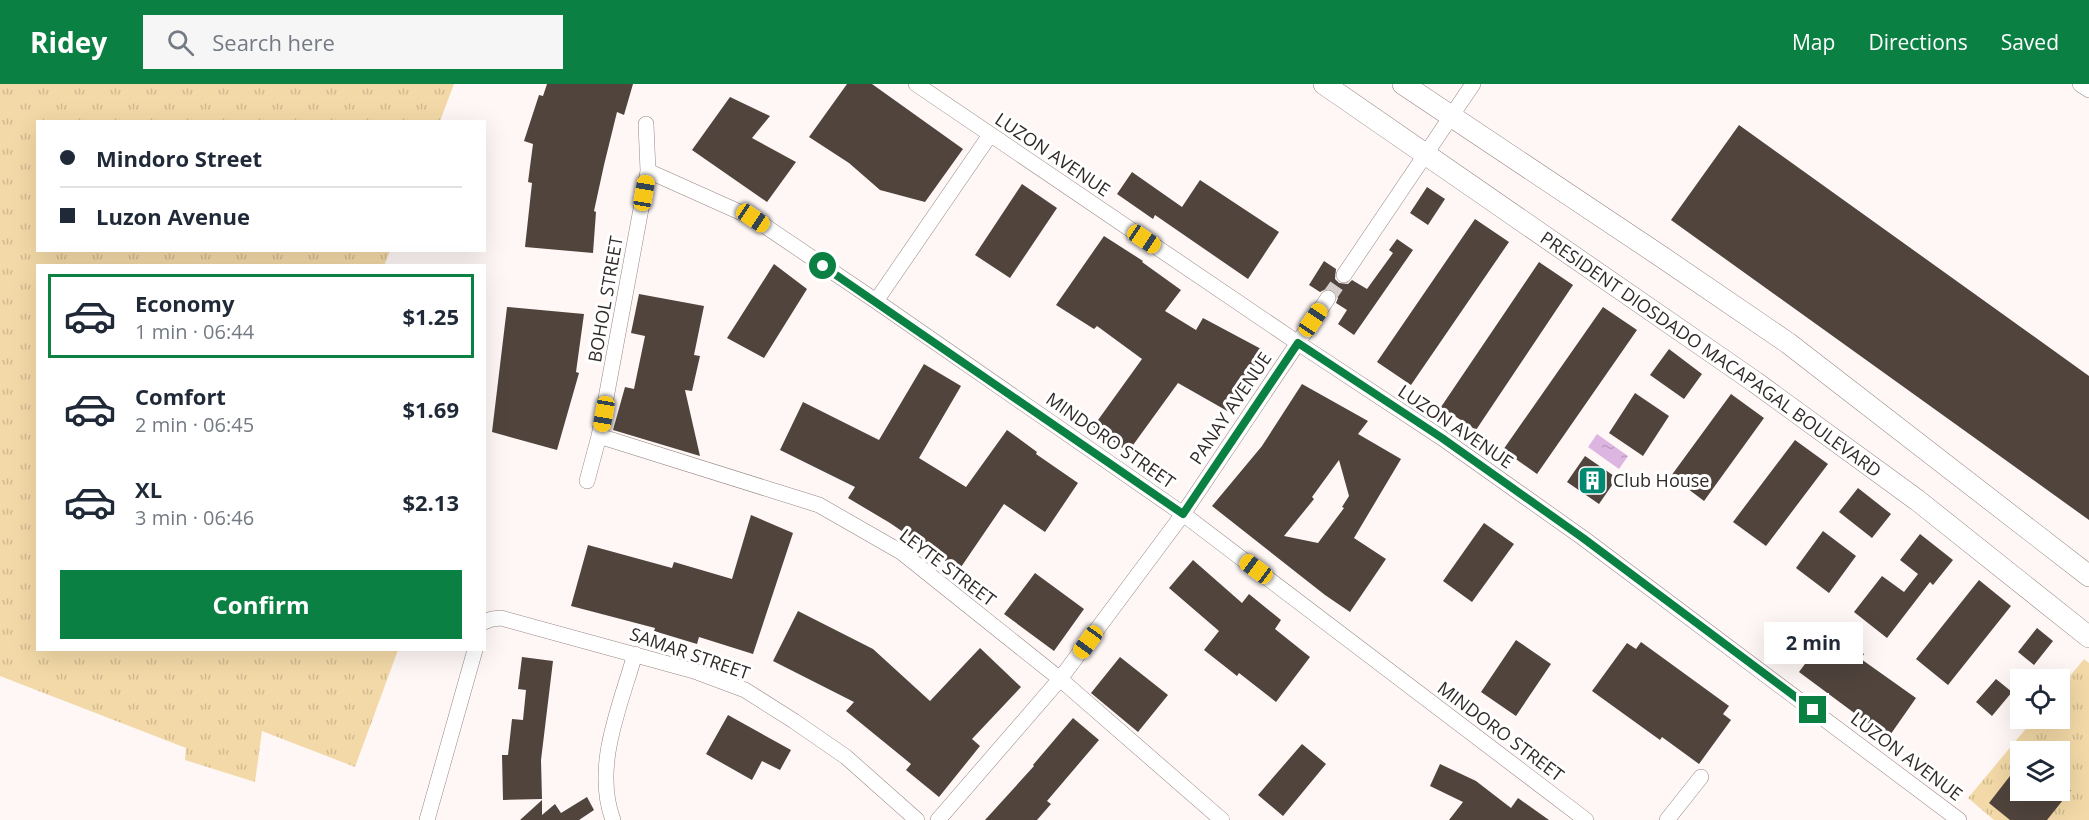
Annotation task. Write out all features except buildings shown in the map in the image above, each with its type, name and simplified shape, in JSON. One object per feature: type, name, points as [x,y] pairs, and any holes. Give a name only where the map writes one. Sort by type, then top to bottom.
[{"type":"main road","name":"PRESIDENT DIOSDADO MACAPAGAL BOULEVARD","points":[[1324,84],[1755,382],[1907,493],[2087,630]]},
{"type":"main road","points":[[1403,84],[1662,256],[1788,343],[2089,576]]},
{"type":"street","name":"LUZON AVENUE","points":[[916,84],[1442,438],[1583,538],[1949,817]]},
{"type":"street","points":[[2080,84],[2089,90]]},
{"type":"street","points":[[1344,274],[1473,85]]},
{"type":"street","name":"BOHOL STREET","points":[[587,481],[600,436],[648,171],[646,124]]},
{"type":"street","points":[[876,301],[990,135]]},
{"type":"street","name":"MINDORO STREET","points":[[648,171],[753,218],[876,301],[1183,514],[1587,820]]},
{"type":"street","name":"PANAY AVENUE","points":[[938,820],[1060,679],[1183,514],[1328,298]]},
{"type":"street","name":"LEYTE STREET","points":[[600,436],[819,505],[901,552],[1060,679],[1222,820]]},
{"type":"street","name":"SAMAR STREET","points":[[486,621],[501,618],[694,671],[745,690],[846,757],[917,820]]},
{"type":"street","points":[[427,820],[475,651]]},
{"type":"street","points":[[613,820],[607,804],[605,773],[609,746],[635,654]]},
{"type":"street","points":[[1666,820],[1701,777]]},
{"type":"green space","points":[[0,84],[454,84],[440,120],[36,120],[36,252],[390,252],[385,264],[36,264],[36,651],[398,651],[355,767],[262,731],[255,782],[185,760],[186,748],[0,676]]},
{"type":"green space","points":[[2084,659],[2089,663],[2089,820],[1994,820],[1968,798],[2010,748],[2010,801],[2070,801],[2070,741],[2016,741],[2026,729],[2070,729],[2070,676]]},
{"type":"water","points":[[1597,434],[1628,456],[1619,469],[1588,447]]},
{"type":"tunnel","points":[[1328,298],[1344,275]]},
{"type":"place","name":"Club House","points":[[1592,480]]},
{"type":"route","points":[[823,266],[1183,514],[1298,343],[1442,438],[1583,538],[1813,710]]}]
